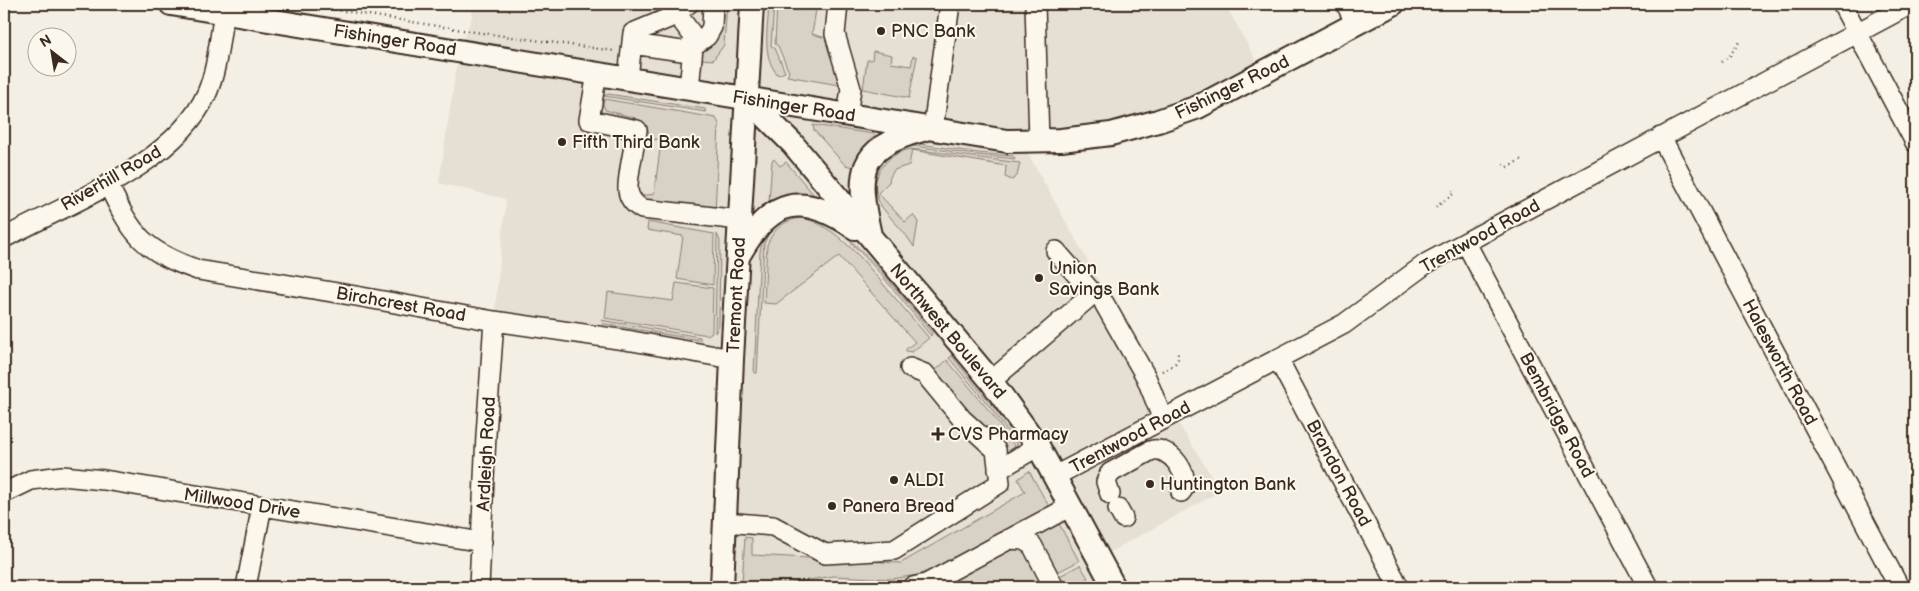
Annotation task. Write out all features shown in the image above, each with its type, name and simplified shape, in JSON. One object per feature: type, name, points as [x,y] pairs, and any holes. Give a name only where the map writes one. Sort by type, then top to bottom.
[{"type":"main road","name":"Fishinger Road","points":[[171,4],[225,8],[689,89],[1007,140],[1060,140],[1111,134],[1158,121],[1198,107],[1393,4]]},
{"type":"main road","name":"Tremont Road","points":[[722,587],[732,359],[752,4]]},
{"type":"main road","name":"Northwest Boulevard","points":[[748,98],[792,143],[991,381],[1038,446],[1056,476],[1114,587]]},
{"type":"main road","points":[[871,238],[862,194],[862,179],[868,163],[878,149],[890,141],[930,129]]},
{"type":"main road","points":[[738,255],[758,226],[769,216],[782,209],[796,205],[810,206],[826,211],[871,238]]},
{"type":"street","points":[[631,48],[682,51],[693,46],[707,36],[712,27],[713,4]]},
{"type":"street","points":[[838,4],[835,34],[851,89],[847,115]]},
{"type":"street","points":[[930,129],[950,4]]},
{"type":"street","points":[[1035,4],[1039,140]]},
{"type":"street","points":[[1346,4],[1356,24]]},
{"type":"street","points":[[1842,4],[1915,142]]},
{"type":"street","name":"Trentwood Road","points":[[1056,476],[1344,324],[1427,263],[1911,4]]},
{"type":"street","name":"Riverhill Road","points":[[4,238],[108,184],[163,150],[190,122],[207,94],[214,72],[225,8]]},
{"type":"street","points":[[628,78],[633,33],[678,12],[694,37],[689,89]]},
{"type":"street","points":[[597,73],[589,120],[637,130],[628,190],[638,213],[643,218],[740,226]]},
{"type":"street","name":"Halesworth Road","points":[[1661,137],[1898,587]]},
{"type":"street","name":"Birchcrest Road","points":[[108,184],[123,216],[138,236],[154,251],[174,262],[198,270],[494,321],[632,340],[732,359]]},
{"type":"street","name":"Bembridge Road","points":[[1466,243],[1648,587]]},
{"type":"street","points":[[991,381],[1087,299],[1090,294],[1089,289],[1056,251]]},
{"type":"street","points":[[1104,303],[1146,377],[1162,420]]},
{"type":"street","name":"Ardleigh Road","points":[[479,587],[486,434],[494,321]]},
{"type":"street","name":"Brandon Road","points":[[1278,359],[1399,587]]},
{"type":"street","points":[[725,522],[773,526],[825,554],[894,550],[1000,483],[996,450],[962,419],[924,374],[910,368]]},
{"type":"street","points":[[998,470],[1038,446]]},
{"type":"street","points":[[1117,507],[1106,482],[1110,473],[1156,449],[1168,453],[1175,460],[1185,482],[1184,489],[1181,492]]},
{"type":"street","name":"Millwood Drive","points":[[4,493],[31,480],[62,476],[104,480],[482,542]]},
{"type":"street","points":[[246,587],[262,506]]},
{"type":"street","points":[[914,587],[926,584],[1072,506]]},
{"type":"street","points":[[1009,539],[1023,540],[1032,546],[1054,587]]},
{"type":"path","points":[[300,4],[475,32],[631,48]]},
{"type":"path","points":[[1722,62],[1729,57],[1739,42]]},
{"type":"path","points":[[1503,164],[1508,167],[1524,158]]},
{"type":"path","points":[[1436,207],[1453,194],[1453,190]]},
{"type":"path","points":[[1162,371],[1177,362],[1179,357],[1177,352]]},
{"type":"shaded area","points":[[472,4],[1225,4],[1263,73],[1198,107],[1021,141],[1173,415],[1221,491],[1099,558],[1114,587],[722,587],[732,359],[494,321],[506,199],[439,183],[459,50],[472,18]]},
{"type":"shaded area","points":[[719,4],[727,4],[724,45],[713,60],[702,59],[703,47]]},
{"type":"shaded area","points":[[769,4],[774,4],[771,46],[775,48],[785,72],[778,75],[769,60],[767,51]]},
{"type":"shaded area","points":[[777,4],[817,4],[812,34],[826,38],[839,85],[787,76],[789,72],[778,46],[775,44]]},
{"type":"shaded area","points":[[873,51],[892,55],[891,63],[911,66],[913,56],[917,57],[909,98],[863,89],[867,60],[872,60]]},
{"type":"shaded area","points":[[608,94],[705,109],[706,112],[604,96]]},
{"type":"shaded area","points":[[604,99],[716,118],[719,124],[715,214],[646,205],[639,195],[641,193],[642,196],[654,194],[661,142],[659,139],[651,140],[647,127],[635,118],[605,110]]},
{"type":"shaded area","points":[[813,125],[874,134],[877,138],[858,168],[845,165],[814,130]]},
{"type":"shaded area","points":[[914,143],[978,153],[1013,156],[1016,159],[914,146],[906,147],[887,156],[878,166],[873,181],[869,179],[876,164],[892,149]]},
{"type":"shaded area","points":[[912,149],[1020,163],[1017,176],[1012,180],[1005,177],[1006,166],[912,150],[909,165],[894,170],[889,182],[878,193],[905,222],[913,215],[918,222],[914,247],[882,207],[875,187],[877,178],[886,162],[903,151]]},
{"type":"shaded area","points":[[774,159],[780,166],[786,162],[814,195],[812,198],[773,205],[769,201],[772,161]]},
{"type":"shaded area","points":[[802,212],[818,217],[836,228],[854,244],[906,301],[932,333],[931,336],[876,269],[844,236],[828,224],[814,217],[804,215],[790,217],[778,223],[776,221],[788,214]]},
{"type":"shaded area","points":[[802,218],[827,228],[848,245],[929,338],[912,352],[906,351],[915,342],[839,256],[776,304],[764,303],[767,245],[780,226]]},
{"type":"shaded area","points":[[648,222],[714,234],[713,285],[677,279],[683,236],[647,230]]},
{"type":"shaded area","points":[[775,226],[764,244],[757,373],[754,373],[760,252],[766,233]]},
{"type":"shaded area","points":[[717,234],[720,241],[719,325],[715,333]]},
{"type":"shaded area","points":[[676,283],[713,288],[712,332],[708,335],[605,318],[608,292],[673,301]]},
{"type":"shaded area","points":[[601,320],[700,337],[700,340],[603,324]]},
{"type":"shaded area","points":[[952,356],[1017,439],[1017,445],[990,407],[949,358]]},
{"type":"shaded area","points":[[947,360],[992,414],[1015,447],[1003,455],[982,424],[965,414],[933,373]]},
{"type":"shaded area","points":[[1029,471],[1051,510],[930,573],[892,579],[834,576],[784,584],[742,582],[745,537],[752,538],[752,555],[901,563],[1025,492],[1018,479]]},
{"type":"shaded area","points":[[1057,520],[1079,561],[1054,574],[1023,537]]},
{"type":"shaded area","points":[[1019,542],[1047,578],[1031,587],[940,587]]},
{"type":"shaded area","points":[[1080,565],[1088,578],[1072,587],[1059,587],[1056,578]]},
{"type":"place","name":"PNC Bank","points":[[881,31]]},
{"type":"place","name":"Fifth Third Bank","points":[[562,142]]},
{"type":"place","name":"Union Savings Bank","points":[[1039,278]]},
{"type":"place","name":"CVS Pharmacy","points":[[938,434]]},
{"type":"place","name":"ALDI","points":[[894,480]]},
{"type":"place","name":"Huntington Bank","points":[[1150,484]]},
{"type":"place","name":"Panera Bread","points":[[832,506]]}]
